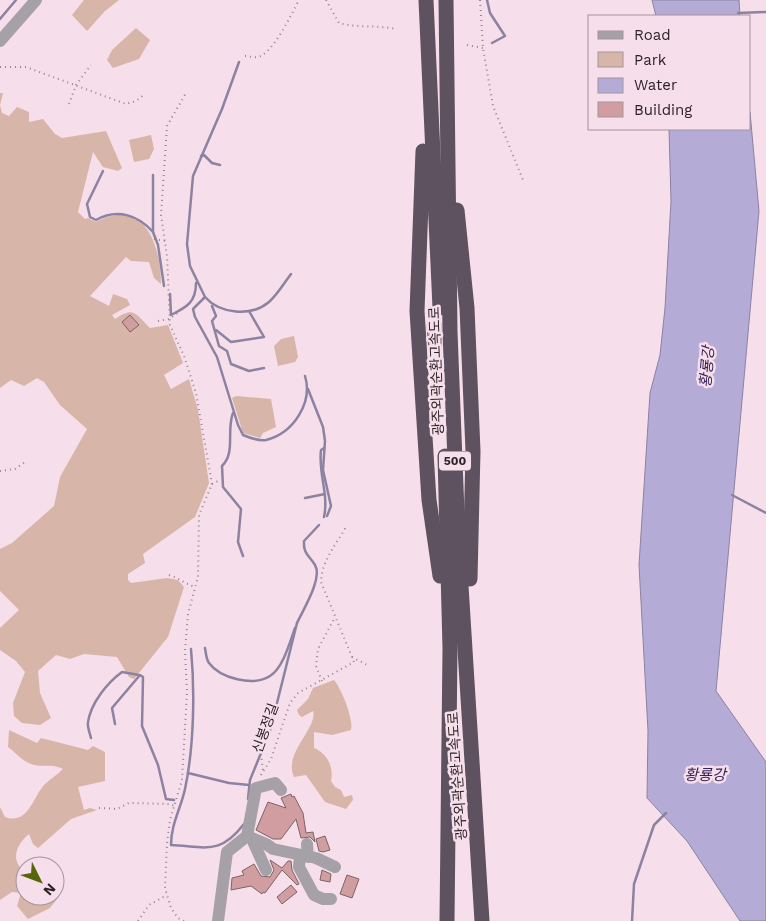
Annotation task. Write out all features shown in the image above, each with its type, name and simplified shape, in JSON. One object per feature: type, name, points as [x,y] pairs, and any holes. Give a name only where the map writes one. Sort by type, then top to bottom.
[{"type":"highway","name":"광주외곽순환고속도로","points":[[426,0],[441,336],[450,648],[447,921]]},
{"type":"highway","name":"광주외곽순환고속도로","points":[[446,0],[450,335],[458,538],[482,921]]},
{"type":"highway","points":[[427,49],[417,311],[429,500],[450,648]]},
{"type":"street","points":[[0,41],[36,0]]},
{"type":"street","points":[[266,870],[249,838],[256,788],[275,783],[281,790]]},
{"type":"street","points":[[249,838],[266,844],[273,849],[281,861]]},
{"type":"street","points":[[218,921],[227,852],[249,838]]},
{"type":"street","points":[[307,844],[299,867],[314,895],[323,899],[331,899]]},
{"type":"street","points":[[273,849],[325,861],[335,867]]},
{"type":"path","points":[[246,56],[259,58],[266,54],[276,42],[299,0]]},
{"type":"path","points":[[326,0],[339,23],[396,29]]},
{"type":"path","points":[[480,0],[483,48],[493,106],[523,180]]},
{"type":"path","points":[[467,46],[483,48]]},
{"type":"path","points":[[69,104],[76,85],[91,64]]},
{"type":"path","points":[[0,67],[26,67],[126,104],[136,101],[145,94]]},
{"type":"path","points":[[184,921],[178,918],[171,908],[165,888],[166,843],[182,780],[187,692],[185,651],[188,614],[196,587],[200,553],[199,515],[212,484],[196,393],[169,319],[165,241],[161,215],[167,126],[186,93]]},
{"type":"path","points":[[154,240],[165,241]]},
{"type":"path","points":[[158,321],[169,319],[179,312]]},
{"type":"path","points":[[0,471],[15,469],[25,462]]},
{"type":"path","points":[[212,484],[218,481]]},
{"type":"path","points":[[348,525],[328,556],[322,572],[321,582],[352,657],[370,666]]},
{"type":"path","points":[[169,575],[196,587]]},
{"type":"path","points":[[322,681],[316,666],[318,649],[336,616]]},
{"type":"path","name":"신봉정길","points":[[256,788],[263,771],[271,759],[290,703],[298,694],[354,662],[352,657]]},
{"type":"path","name":"신봉정길","points":[[261,754],[263,771]]},
{"type":"path","points":[[99,808],[117,808],[128,803],[138,802],[175,806]]},
{"type":"path","points":[[138,921],[149,905],[168,896]]},
{"type":"green space","points":[[84,0],[119,0],[105,11],[87,31],[72,15]]},
{"type":"green space","points":[[136,28],[150,40],[139,59],[113,68],[107,60],[112,50]]},
{"type":"green space","points":[[0,93],[3,93],[0,105]]},
{"type":"green space","points":[[0,105],[2,113],[9,116],[17,107],[29,112],[29,122],[43,119],[55,134],[62,138],[106,131],[122,168],[118,171],[103,167],[93,152],[78,212],[85,219],[88,218],[96,222],[113,216],[126,215],[138,220],[147,229],[153,240],[158,254],[161,284],[154,278],[149,262],[131,261],[126,257],[90,296],[109,306],[113,294],[127,299],[130,305],[112,315],[115,319],[130,312],[137,315],[150,328],[168,325],[183,363],[164,375],[171,389],[189,379],[198,410],[209,483],[195,517],[143,554],[145,563],[128,574],[128,580],[131,583],[167,578],[178,580],[184,587],[168,637],[134,679],[129,677],[117,657],[84,654],[70,659],[56,655],[38,671],[40,693],[51,718],[40,725],[22,723],[14,716],[13,703],[25,672],[16,661],[0,650],[0,628],[19,610],[0,591],[0,549],[12,543],[54,506],[60,477],[87,429],[60,405],[44,382],[37,378],[24,386],[11,380],[0,388]]},
{"type":"green space","points":[[151,135],[154,149],[149,159],[134,162],[129,140]]},
{"type":"green space","points":[[294,336],[298,357],[295,362],[278,366],[274,346],[281,339]]},
{"type":"green space","points":[[236,396],[271,399],[276,427],[263,433],[260,438],[243,433],[232,398]]},
{"type":"green space","points":[[334,680],[346,704],[351,719],[351,730],[332,735],[314,732],[314,748],[326,757],[330,766],[331,781],[335,787],[341,790],[344,797],[352,795],[353,800],[346,809],[325,802],[306,775],[294,777],[292,768],[293,758],[314,716],[313,711],[302,717],[297,710],[308,699],[313,688]]},
{"type":"green space","points":[[9,730],[37,743],[41,738],[88,750],[93,746],[105,752],[105,781],[78,787],[84,810],[90,808],[97,810],[71,819],[38,848],[33,844],[29,834],[21,842],[15,856],[15,892],[12,892],[0,900],[0,807],[5,817],[13,818],[24,814],[44,785],[63,769],[54,766],[31,764],[8,747]]},
{"type":"green space","points":[[17,906],[52,906],[50,908],[28,919]]},
{"type":"water","points":[[652,0],[739,0],[740,15],[656,15]]},
{"type":"water","name":"황룡강","points":[[751,123],[759,211],[716,691],[766,762],[766,921],[740,921],[687,841],[647,798],[648,731],[639,565],[650,393],[660,355],[665,308],[671,201],[669,130],[751,130]]},
{"type":"building","points":[[130,315],[139,325],[130,332],[122,322]]},
{"type":"building","points":[[441,323],[441,348],[429,351],[427,325]]},
{"type":"building","points":[[291,794],[303,813],[306,833],[313,832],[315,842],[310,837],[301,838],[296,819],[281,839],[273,839],[256,830],[268,802],[286,808],[281,798]]},
{"type":"building","points":[[325,836],[330,850],[319,851],[316,839]]},
{"type":"building","points":[[270,860],[282,868],[288,861],[291,861],[292,870],[299,884],[297,885],[282,870],[265,893],[263,892],[262,894],[251,886],[231,890],[232,878],[244,875],[242,871],[254,864],[261,876],[270,877],[274,870]]},
{"type":"building","points":[[322,870],[331,874],[330,882],[320,880]]},
{"type":"building","points":[[347,875],[359,879],[352,898],[340,894]]},
{"type":"building","points":[[291,885],[297,892],[282,904],[277,897]]},
{"type":"waterway","points":[[0,19],[16,0]]},
{"type":"waterway","points":[[487,0],[490,13],[505,36],[492,43]]},
{"type":"waterway","points":[[738,13],[766,12]]},
{"type":"waterway","points":[[239,62],[222,109],[193,176],[187,244],[190,266],[205,297],[193,309],[195,317],[217,357],[238,425],[243,435],[254,439],[266,440],[285,431],[293,424],[304,406],[307,386],[305,376]]},
{"type":"waterway","points":[[201,156],[204,155],[212,163],[220,165]]},
{"type":"waterway","points":[[103,171],[87,204],[90,217],[96,220],[112,214],[127,215],[141,221],[153,232]]},
{"type":"waterway","points":[[153,175],[153,232],[158,245],[164,286]]},
{"type":"waterway","points":[[205,297],[211,303],[227,310],[236,312],[254,310],[269,302],[291,274]]},
{"type":"waterway","points":[[170,294],[171,315],[190,303],[196,290],[196,283]]},
{"type":"waterway","points":[[212,306],[216,316],[212,321],[219,346],[227,351],[231,364],[249,371],[264,368]]},
{"type":"waterway","points":[[216,330],[231,342],[264,337],[249,311]]},
{"type":"waterway","points":[[308,389],[323,427],[325,441],[323,470],[331,506],[327,516]]},
{"type":"waterway","points":[[233,413],[230,427],[229,454],[222,466],[223,487],[241,509],[238,542],[243,556]]},
{"type":"waterway","points":[[324,448],[321,450],[320,459],[325,500],[324,517]]},
{"type":"waterway","points":[[305,498],[325,494]]},
{"type":"waterway","points":[[732,495],[766,513]]},
{"type":"waterway","points":[[297,623],[311,594],[317,571],[315,565],[305,552],[304,541],[319,525]]},
{"type":"waterway","points":[[248,799],[250,780],[270,731],[297,623]]},
{"type":"waterway","points":[[205,648],[209,663],[221,673],[237,679],[255,681],[270,676],[279,667],[286,654],[295,628]]},
{"type":"waterway","points":[[191,649],[193,683],[192,737],[185,789],[174,823],[171,845],[204,847],[220,845],[228,841],[244,824]]},
{"type":"waterway","points":[[91,738],[88,722],[92,708],[100,694],[122,672],[139,675]]},
{"type":"waterway","points":[[115,724],[112,708],[140,675],[143,677],[142,726],[158,765],[166,799],[174,800]]},
{"type":"waterway","points":[[188,773],[229,783],[249,785]]},
{"type":"waterway","points":[[632,921],[634,884],[654,825],[666,813]]}]
